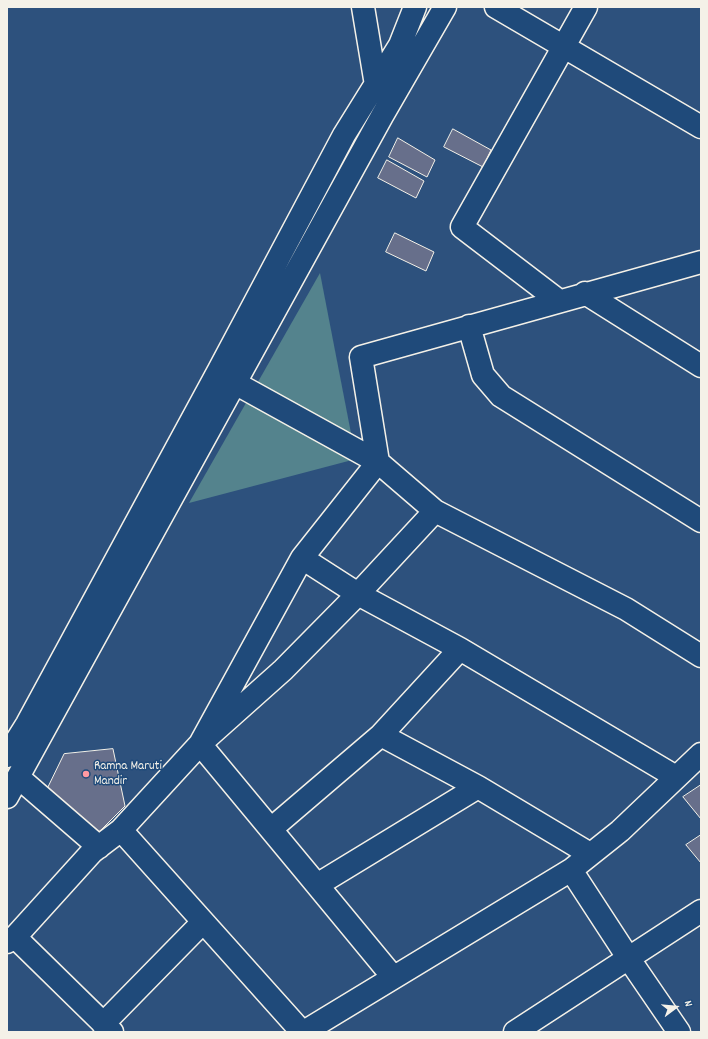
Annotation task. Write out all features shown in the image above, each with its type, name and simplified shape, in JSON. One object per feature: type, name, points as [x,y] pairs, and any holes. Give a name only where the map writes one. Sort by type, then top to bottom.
[{"type":"street","points":[[363,7],[376,85]]},
{"type":"street","points":[[7,756],[27,724],[219,370],[344,135],[400,45],[415,7]]},
{"type":"street","points":[[7,797],[382,116],[445,7]]},
{"type":"street","points":[[496,7],[563,48],[701,127]]},
{"type":"street","points":[[559,301],[462,227],[586,7]]},
{"type":"street","points":[[200,744],[302,558],[378,462],[361,357],[585,293],[701,262]]},
{"type":"street","points":[[585,293],[701,366]]},
{"type":"street","points":[[469,326],[482,375],[501,396],[701,522]]},
{"type":"street","points":[[235,382],[378,462],[435,511],[626,609],[701,656]]},
{"type":"street","points":[[203,922],[108,1028],[11,940],[99,847],[121,830],[200,744],[283,670],[358,594],[435,511]]},
{"type":"street","points":[[302,558],[358,594],[460,649],[676,777]]},
{"type":"street","points":[[271,829],[381,735],[460,649]]},
{"type":"street","points":[[381,735],[478,787],[590,854]]},
{"type":"street","points":[[200,744],[393,977]]},
{"type":"street","points":[[121,830],[303,1032],[571,870],[620,831],[701,754]]},
{"type":"street","points":[[18,777],[99,847]]},
{"type":"street","points":[[317,885],[478,787]]},
{"type":"street","points":[[571,870],[679,1032]]},
{"type":"street","points":[[515,1032],[701,911]]},
{"type":"green space","points":[[320,273],[356,459],[189,503]]},
{"type":"building","points":[[453,129],[491,150],[483,167],[444,147]]},
{"type":"building","points":[[398,138],[435,160],[427,177],[389,157]]},
{"type":"building","points":[[387,160],[424,181],[416,198],[378,178]]},
{"type":"building","points":[[395,233],[434,252],[426,271],[386,252]]},
{"type":"building","name":"Ramna Maruti Mandir","points":[[113,749],[125,806],[97,834],[45,793],[64,754]]},
{"type":"building","points":[[701,785],[701,819],[683,797]]},
{"type":"building","points":[[701,835],[701,863],[686,845]]},
{"type":"place","name":"Ramna Maruti Mandir","points":[[86,774]]}]
